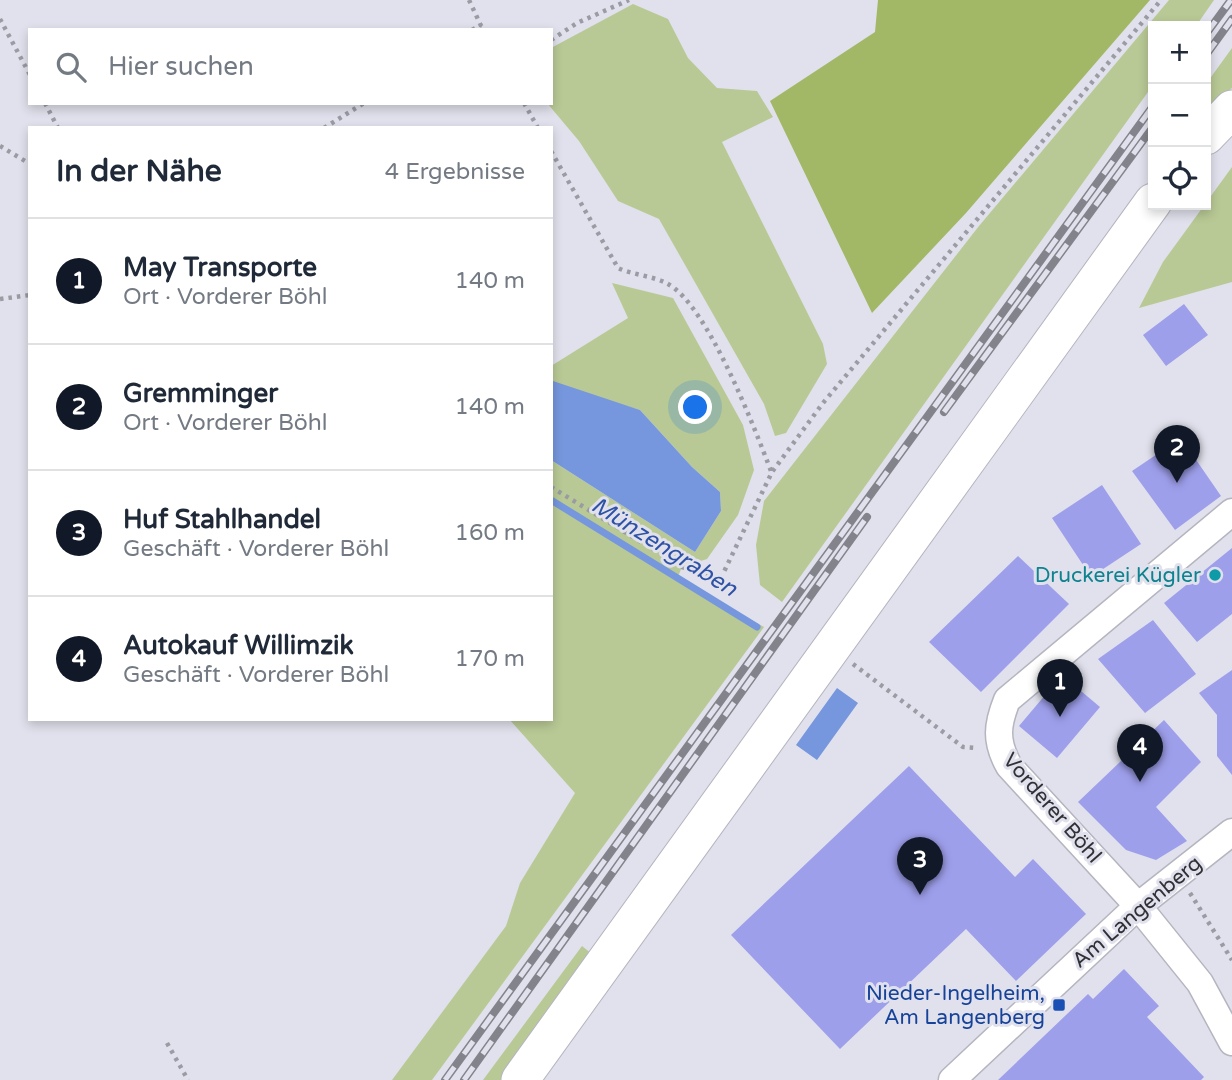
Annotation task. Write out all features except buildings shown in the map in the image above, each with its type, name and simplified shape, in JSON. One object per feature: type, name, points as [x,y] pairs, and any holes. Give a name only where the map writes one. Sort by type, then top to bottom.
[{"type":"main road","points":[[1211,131],[1232,108]]},
{"type":"main road","points":[[520,1080],[1148,209]]},
{"type":"street","name":"Vorderer Böhl","points":[[1232,512],[1007,700],[997,725],[1000,750],[1009,766],[1138,906],[1200,983],[1232,1042]]},
{"type":"street","name":"Am Langenberg","points":[[951,1080],[1138,906],[1180,876],[1232,832]]},
{"type":"path","points":[[469,0],[482,27]]},
{"type":"path","points":[[553,39],[577,23],[629,0]]},
{"type":"path","points":[[553,488],[682,567],[720,580],[772,472],[823,403],[974,219],[1161,0]]},
{"type":"path","points":[[0,19],[28,71]]},
{"type":"path","points":[[45,105],[57,126]]},
{"type":"path","points":[[327,126],[361,105]]},
{"type":"path","points":[[525,105],[537,126]]},
{"type":"path","points":[[0,146],[28,163]]},
{"type":"path","points":[[553,154],[618,268],[633,275],[667,283],[693,305],[749,416],[772,472]]},
{"type":"path","points":[[0,299],[28,295]]},
{"type":"path","points":[[846,659],[963,747],[1000,750]]},
{"type":"path","points":[[1180,876],[1232,960]]},
{"type":"path","points":[[167,1043],[188,1080]]},
{"type":"green space","points":[[878,0],[1150,0],[966,213],[872,313],[770,101],[875,32]]},
{"type":"green space","points":[[1169,0],[1214,0],[1199,21],[1151,21]]},
{"type":"green space","points":[[633,4],[668,19],[688,58],[717,88],[757,91],[773,117],[722,142],[823,344],[827,364],[786,433],[775,436],[764,404],[659,219],[618,201],[579,141],[549,105],[553,105],[553,47]]},
{"type":"green space","points":[[1148,25],[1148,92],[782,602],[760,585],[756,545],[764,501],[979,226]]},
{"type":"green space","points":[[1232,48],[1232,88],[1211,107],[1211,77]]},
{"type":"green space","points":[[1232,167],[1232,282],[1139,308],[1163,262],[1201,210],[1211,210],[1211,196]]},
{"type":"green space","points":[[612,283],[673,298],[743,425],[754,470],[738,515],[707,559],[682,567],[677,579],[764,627],[432,1080],[392,1080],[506,926],[520,883],[575,793],[511,721],[553,721],[553,461],[695,552],[721,511],[720,492],[692,467],[640,410],[553,384],[553,365],[628,318]]},
{"type":"green space","points":[[582,946],[592,954],[501,1080],[483,1080]]},
{"type":"water","points":[[553,381],[640,410],[692,467],[720,492],[721,511],[695,552],[553,461]]},
{"type":"water","points":[[837,688],[858,703],[817,760],[796,745]]},
{"type":"waterway","name":"Münzengraben","points":[[553,501],[757,627]]},
{"type":"railway","points":[[1211,27],[1231,0]]},
{"type":"railway","points":[[1211,48],[1232,19]]},
{"type":"railway","points":[[445,1080],[1148,113]]},
{"type":"railway","points":[[944,412],[1148,134]]},
{"type":"railway","points":[[464,1080],[867,517]]},
{"type":"place","name":"Gremminger","points":[[1177,483]]},
{"type":"place","name":"Druckerei Kügler","points":[[1215,575]]},
{"type":"place","name":"May Transporte","points":[[1060,717]]},
{"type":"place","name":"Autokauf Willimzik","points":[[1140,782]]},
{"type":"place","name":"Huf Stahlhandel","points":[[920,895]]},
{"type":"place","name":"Nieder-Ingelheim, Am Langenberg","points":[[1059,1005]]}]
